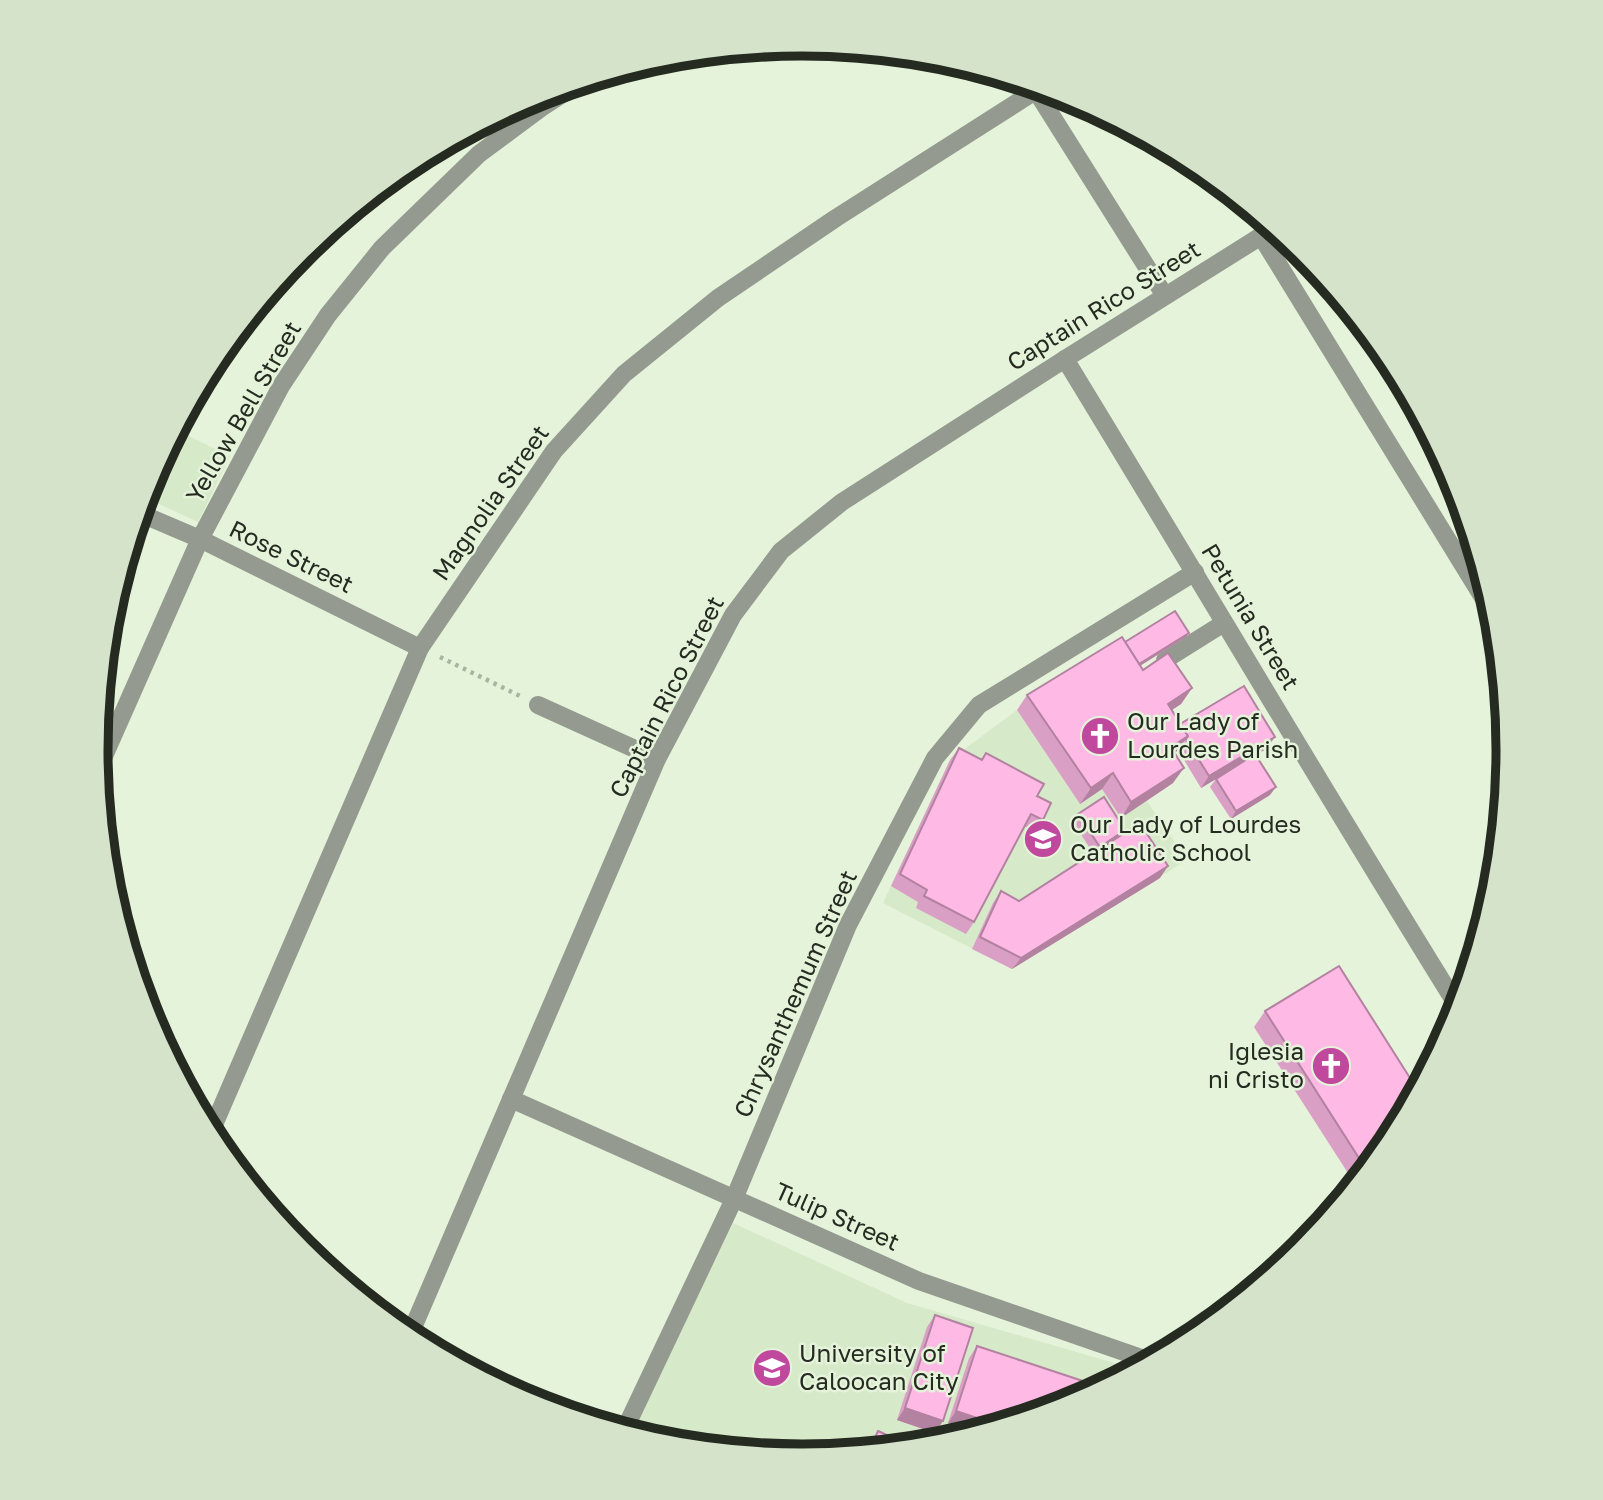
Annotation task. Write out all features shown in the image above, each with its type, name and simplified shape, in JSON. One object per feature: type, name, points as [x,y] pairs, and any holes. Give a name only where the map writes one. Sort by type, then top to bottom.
[{"type":"street","name":"Magnolia Street","points":[[215,1122],[420,648],[554,451],[624,374],[718,298],[1027,94]]},
{"type":"street","points":[[1043,100],[1165,296]]},
{"type":"street","name":"Yellow Bell Street","points":[[108,747],[200,540],[281,386],[328,315],[382,248],[479,155],[544,106]]},
{"type":"street","name":"Captain Rico Street","points":[[414,1326],[657,759],[733,615],[781,551],[842,502],[1265,233]]},
{"type":"street","points":[[1272,240],[1475,583]]},
{"type":"street","name":"Petunia Street","points":[[1065,359],[1451,995]]},
{"type":"street","name":"Rose Street","points":[[148,517],[420,648]]},
{"type":"street","name":"Chrysanthemum Street","points":[[629,1422],[734,1199],[848,925],[935,758],[979,705],[1195,572]]},
{"type":"street","points":[[1165,660],[1224,623]]},
{"type":"street","points":[[538,705],[657,759]]},
{"type":"street","name":"Tulip Street","points":[[511,1099],[919,1281],[1138,1356]]},
{"type":"path","points":[[420,648],[538,705]]},
{"type":"shaded area","points":[[184,434],[230,456],[198,522],[154,501]]},
{"type":"shaded area","name":"Our Lady of Lourdes Catholic School","points":[[1017,710],[1080,803],[1102,789],[1121,817],[1147,801],[1187,860],[1012,969],[883,903],[950,760]]},
{"type":"shaded area","name":"University of Caloocan City","points":[[733,1223],[907,1303],[1121,1365],[1067,1391],[1025,1407],[937,1431],[892,1438],[847,1443],[756,1443],[666,1431],[637,1424]]},
{"type":"building","points":[[1175,611],[1189,633],[1139,664],[1125,642]]},
{"type":"building","name":"Our Lady of Lourdes Parish","points":[[1122,637],[1143,670],[1168,653],[1192,688],[1168,704],[1188,736],[1171,747],[1184,768],[1131,802],[1113,773],[1091,788],[1027,695]]},
{"type":"building","points":[[1244,686],[1275,737],[1209,776],[1180,724]]},
{"type":"building","points":[[959,748],[982,760],[986,753],[1044,784],[1037,796],[1051,803],[1043,820],[1031,814],[974,922],[924,896],[927,890],[900,874]]},
{"type":"building","points":[[1255,754],[1276,787],[1236,811],[1216,779]]},
{"type":"building","points":[[1104,797],[1125,830],[1100,847],[1078,814]]},
{"type":"building","points":[[1140,823],[1168,866],[1021,958],[980,937],[1001,891],[1019,901]]},
{"type":"building","name":"Iglesia ni Cristo","points":[[1339,966],[1412,1081],[1379,1136],[1361,1161],[1265,1011]]},
{"type":"building","points":[[935,1315],[973,1328],[943,1421],[905,1408]]},
{"type":"building","points":[[977,1346],[1086,1382],[1025,1407],[982,1420],[956,1411]]},
{"type":"building","points":[[878,1431],[893,1438],[892,1438],[874,1440]]},
{"type":"place","name":"Our Lady of Lourdes Parish","points":[[1100,736]]},
{"type":"place","name":"Our Lady of Lourdes Catholic School","points":[[1043,839]]},
{"type":"place","name":"Iglesia ni Cristo","points":[[1331,1066]]},
{"type":"place","name":"University of Caloocan City","points":[[772,1368]]}]
